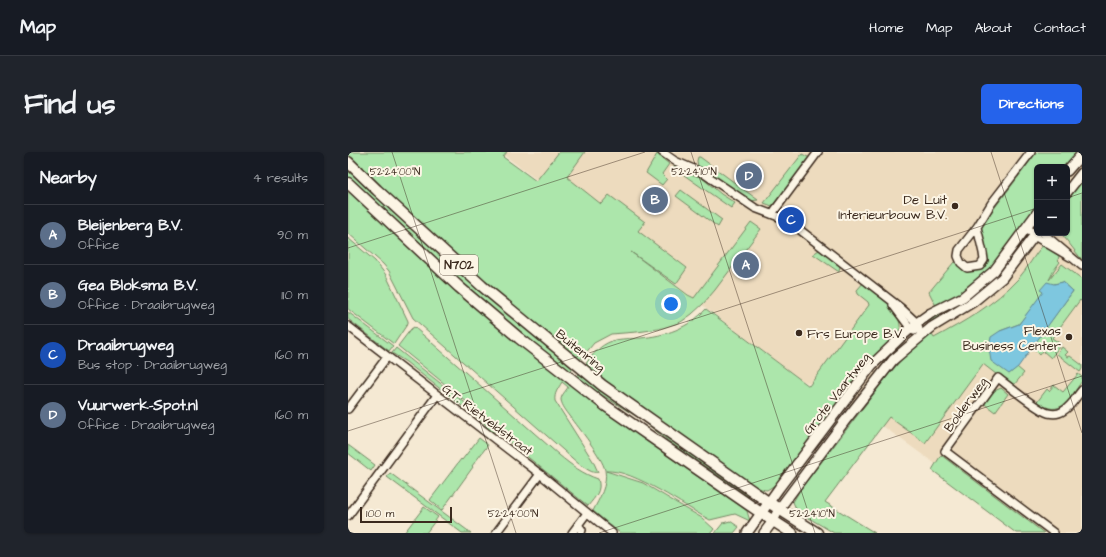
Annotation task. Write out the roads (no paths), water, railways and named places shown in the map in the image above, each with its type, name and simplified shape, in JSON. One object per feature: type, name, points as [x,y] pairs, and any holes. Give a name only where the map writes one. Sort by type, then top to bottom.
[{"type":"highway","name":"Buitenring","points":[[348,162],[482,286],[587,371],[602,385],[768,502],[817,533]]},
{"type":"highway","name":"N702","points":[[348,183],[459,287],[519,338],[606,406],[792,533]]},
{"type":"main road","points":[[1070,168],[1082,154]]},
{"type":"main road","points":[[1070,188],[1082,173]]},
{"type":"main road","name":"Grote Vaartweg","points":[[747,533],[768,502],[872,365],[914,326],[931,314],[963,297],[994,271],[1034,218]]},
{"type":"main road","name":"Grote Vaartweg","points":[[764,533],[844,422],[882,373],[901,352],[938,323],[973,302],[1002,278],[1035,236]]},
{"type":"street","points":[[662,152],[675,161],[703,173],[755,208],[784,219],[800,230],[884,294],[914,326],[921,336]]},
{"type":"street","points":[[772,214],[818,152]]},
{"type":"street","points":[[977,227],[984,260],[980,266],[967,268],[961,263],[958,256],[959,250],[1031,152]]},
{"type":"street","points":[[1028,227],[1034,230]]},
{"type":"street","points":[[1043,236],[1082,266]]},
{"type":"street","name":"G.T. Rietveldstraat","points":[[348,326],[540,474],[612,533]]},
{"type":"street","points":[[348,409],[387,356]]},
{"type":"street","name":"Bolderweg","points":[[1054,533],[945,451],[998,378],[1046,412],[1051,413],[1059,413],[1066,409],[1082,390]]},
{"type":"street","points":[[348,516],[437,395]]},
{"type":"street","points":[[496,533],[540,474]]},
{"type":"street","points":[[572,533],[587,513]]},
{"type":"street","points":[[578,525],[581,527],[582,533]]},
{"type":"water","points":[[1047,282],[1054,284],[1063,282],[1073,291],[1018,367],[1009,374],[991,361],[989,349],[991,337],[1000,331],[1019,324],[1043,292],[1040,290]]},
{"type":"place","name":"Vuurwerk-Spot.nl","points":[[749,176]]},
{"type":"place","name":"Gea Bloksma B.V.","points":[[655,200]]},
{"type":"place","name":"De Luit Interieurbouw B.V.","points":[[955,206]]},
{"type":"place","name":"Draaibrugweg","points":[[791,220]]},
{"type":"place","name":"Bleijenberg B.V.","points":[[746,265]]},
{"type":"place","name":"Frs Europe B.V.","points":[[799,333]]},
{"type":"place","name":"Flexas Business Center","points":[[1069,337]]}]
